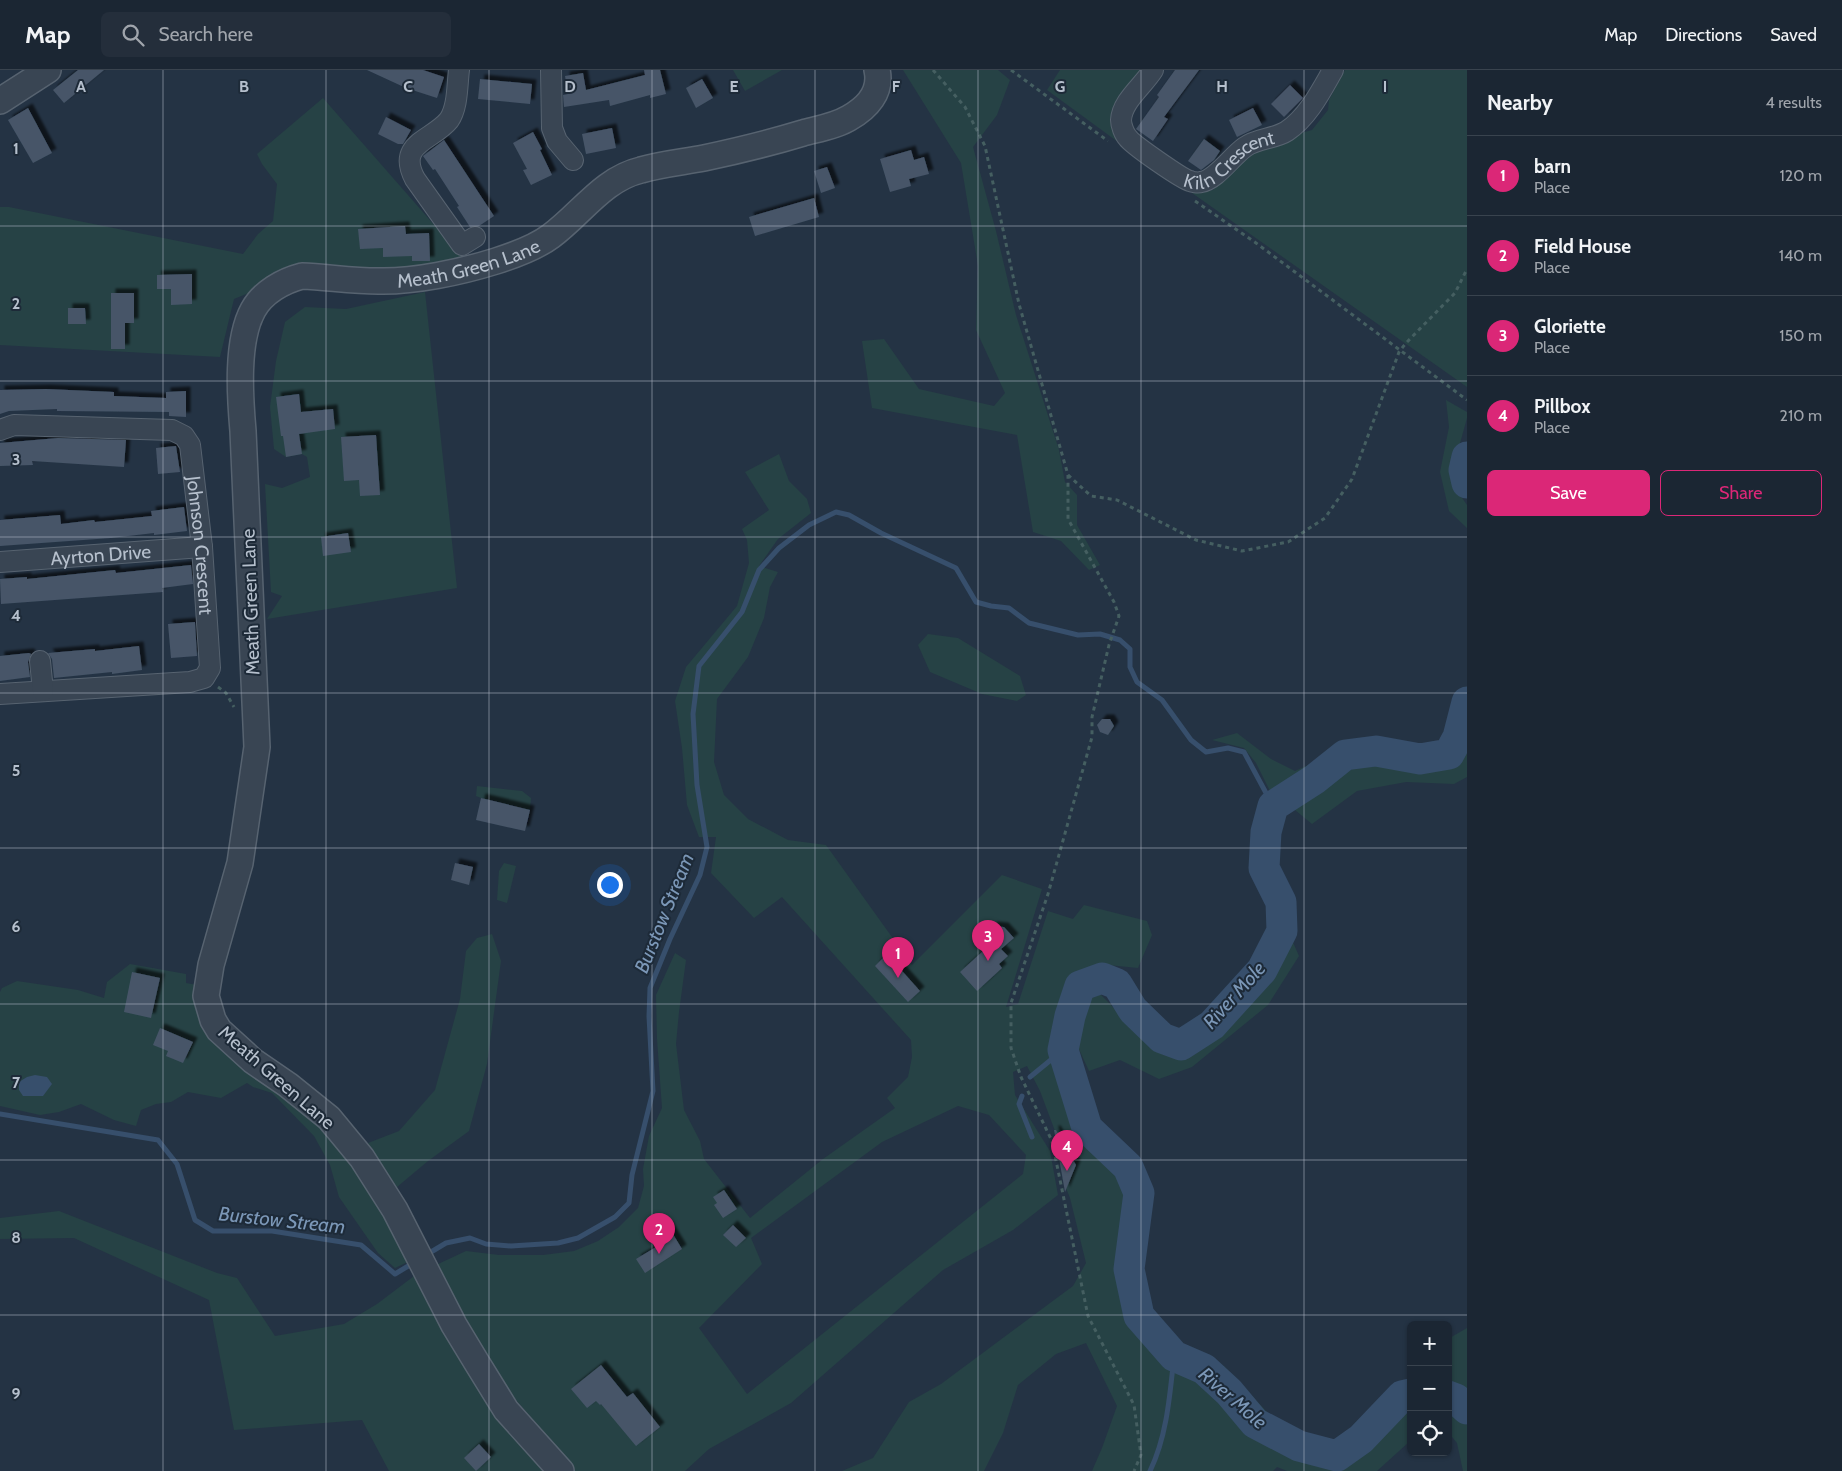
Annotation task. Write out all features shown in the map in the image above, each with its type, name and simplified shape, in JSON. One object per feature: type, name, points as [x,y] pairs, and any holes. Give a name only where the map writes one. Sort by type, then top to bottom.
[{"type":"street","points":[[459,70],[454,110],[449,120],[414,148],[409,160],[409,168],[462,245],[475,237]]},
{"type":"street","points":[[552,70],[552,128],[556,141],[573,160]]},
{"type":"street","name":"Meath Green Lane","points":[[560,1471],[506,1410],[454,1325],[395,1210],[362,1158],[329,1118],[288,1085],[253,1062],[224,1034],[213,1020],[206,996],[211,965],[240,863],[257,747],[240,394],[243,346],[247,327],[253,310],[266,294],[279,284],[302,276],[398,281],[459,271],[523,252],[551,236],[611,183],[624,175],[784,139],[849,118],[871,101],[877,90],[877,70]]},
{"type":"street","name":"Kiln Crescent","points":[[1154,70],[1123,109],[1120,122],[1126,137],[1139,148],[1189,181],[1202,182],[1214,176],[1232,157],[1247,145],[1288,131],[1305,114],[1333,70]]},
{"type":"street","points":[[0,101],[43,71]]},
{"type":"street","name":"Johnson Crescent","points":[[0,430],[14,425],[172,430],[184,436],[190,446],[202,547],[210,668],[204,678]]},
{"type":"street","name":"Ayrton Drive","points":[[0,562],[202,547]]},
{"type":"street","points":[[40,661],[42,691]]},
{"type":"street","points":[[0,694],[190,682],[204,678]]},
{"type":"path","points":[[932,70],[965,107],[985,146],[1019,304],[1068,475],[1068,519],[1114,602],[1118,616],[1092,717],[1092,737],[1048,894],[1011,1004],[1011,1048],[1021,1078],[1052,1141],[1088,1316],[1134,1405],[1141,1455],[1134,1471]]},
{"type":"path","points":[[1012,70],[1113,144]]},
{"type":"path","points":[[1192,199],[1256,243],[1401,349],[1467,400]]},
{"type":"path","points":[[1068,475],[1091,496],[1117,500],[1196,540],[1242,551],[1288,542],[1325,518],[1352,479],[1401,349],[1455,293],[1467,269]]},
{"type":"path","points":[[204,678],[210,684],[226,693],[232,706],[238,712],[255,712]]},
{"type":"green space","points":[[733,70],[782,70],[745,91]]},
{"type":"green space","points":[[903,70],[998,70],[1010,80],[997,115],[973,147],[1016,315],[1059,450],[1065,482],[1077,495],[1077,525],[1100,565],[1089,570],[1061,541],[1033,532],[1017,435],[872,408],[862,341],[884,339],[919,389],[994,406],[1005,393],[976,330],[978,266],[961,163]]},
{"type":"green space","points":[[1060,70],[1142,70],[1118,142],[1047,90]]},
{"type":"green space","points":[[1345,70],[1467,70],[1467,387],[1192,193],[1213,190],[1249,154],[1275,147],[1301,133],[1312,130],[1328,110],[1329,100]]},
{"type":"green space","points":[[323,98],[464,259],[420,267],[357,268],[328,264],[296,268],[266,286],[234,299],[220,357],[0,345],[0,207],[9,207],[243,254],[258,234],[273,221],[277,184],[257,154]]},
{"type":"green space","points":[[425,292],[457,588],[267,619],[282,596],[271,592],[265,484],[282,488],[310,477],[307,457],[302,454],[286,457],[274,449],[270,407],[276,361],[285,322],[305,307],[346,309]]},
{"type":"green space","points":[[1446,400],[1467,412],[1452,472],[1458,492],[1467,505],[1467,528],[1449,511],[1440,472],[1449,427]]},
{"type":"green space","points":[[779,454],[789,481],[807,499],[811,513],[778,539],[759,566],[778,572],[770,587],[764,618],[748,657],[717,699],[714,762],[724,795],[748,819],[788,840],[826,845],[912,965],[1002,875],[1042,889],[1006,1007],[1018,1004],[1048,911],[1073,919],[1084,905],[1147,921],[1152,935],[1138,968],[1108,965],[1082,976],[1071,995],[1057,1049],[1070,1087],[1079,1129],[1095,1147],[1117,1163],[1127,1182],[1130,1208],[1122,1271],[1133,1319],[1167,1359],[1208,1382],[1224,1366],[1282,1428],[1317,1440],[1337,1440],[1352,1454],[1374,1441],[1407,1405],[1407,1444],[1377,1471],[1287,1471],[1277,1467],[1273,1471],[1092,1471],[1117,1406],[1086,1343],[1056,1354],[1018,1385],[1003,1433],[984,1471],[842,1471],[873,1458],[909,1402],[941,1384],[1073,1286],[1086,1263],[1070,1198],[1062,1178],[1071,1177],[1069,1154],[1058,1155],[1058,1139],[1040,1091],[1027,1066],[1013,1072],[1015,1095],[1050,1151],[1058,1195],[1013,1230],[943,1270],[791,1403],[709,1449],[685,1471],[572,1471],[558,1454],[555,1445],[509,1392],[453,1302],[436,1265],[466,1251],[499,1255],[543,1255],[574,1251],[598,1241],[619,1227],[638,1208],[644,1186],[643,1169],[649,1136],[662,1108],[656,995],[675,953],[686,960],[676,1044],[684,1110],[700,1141],[704,1159],[750,1218],[823,1159],[895,1108],[887,1098],[908,1077],[912,1057],[911,1040],[782,897],[754,918],[711,873],[716,837],[699,837],[687,805],[682,748],[675,701],[686,667],[737,606],[749,563],[747,540],[742,529],[769,510],[745,472]],"holes":[[[958,1106],[989,1115],[1026,1155],[1023,1174],[747,1394],[699,1328],[762,1264],[751,1238],[882,1142]]]},
{"type":"green space","points":[[928,634],[958,638],[1020,676],[1026,695],[1017,701],[982,694],[930,672],[918,645]]},
{"type":"green space","points":[[1237,733],[1271,759],[1295,771],[1317,761],[1341,745],[1317,772],[1328,786],[1363,761],[1406,765],[1447,765],[1463,753],[1467,739],[1467,777],[1454,784],[1406,782],[1357,791],[1312,824],[1295,810],[1279,809],[1256,763],[1244,748],[1212,740]]},
{"type":"green space","points":[[477,786],[522,791],[531,798],[530,810],[476,796]]},
{"type":"green space","points":[[504,863],[516,866],[507,903],[497,900],[499,871]]},
{"type":"green space","points":[[492,934],[501,961],[487,1064],[469,1131],[397,1187],[368,1143],[399,1131],[435,1090],[460,999],[466,951],[477,938]]},
{"type":"green space","points":[[1292,940],[1299,956],[1268,1005],[1192,1067],[1159,1079],[1120,1060],[1089,1071],[1077,1045],[1085,1002],[1100,994],[1133,1027],[1173,1058],[1193,1053],[1235,1015]]},
{"type":"green space","points":[[130,964],[186,974],[186,983],[197,985],[194,1001],[200,1020],[310,1115],[354,1163],[414,1259],[395,1268],[378,1253],[339,1197],[330,1165],[314,1136],[272,1093],[247,1083],[221,1098],[188,1092],[171,1102],[156,1104],[141,1110],[136,1126],[114,1120],[81,1104],[59,1112],[40,1115],[0,1106],[0,992],[2,988],[17,981],[78,990],[104,998],[107,982]]},
{"type":"green space","points":[[59,1211],[217,1273],[237,1278],[275,1336],[344,1324],[377,1304],[418,1273],[545,1471],[389,1471],[362,1420],[234,1430],[209,1300],[74,1238],[0,1239],[0,1218]]},
{"type":"green space","points":[[1467,1328],[1467,1397],[1452,1386],[1452,1337]]},
{"type":"green space","points":[[1452,1413],[1467,1425],[1467,1471],[1463,1471],[1457,1443],[1452,1437]]},
{"type":"water","points":[[35,1075],[47,1077],[52,1084],[43,1096],[23,1096],[19,1090],[19,1082]]},
{"type":"building","points":[[78,70],[104,70],[64,103],[53,90]]},
{"type":"building","points":[[367,70],[423,70],[444,77],[437,98],[406,88]]},
{"type":"building","points":[[644,70],[660,70],[666,94],[650,98],[650,95],[610,106],[609,100],[564,107],[563,95],[568,94],[565,76],[583,73],[586,90],[645,75]]},
{"type":"building","points":[[1175,70],[1199,70],[1164,117],[1168,119],[1153,141],[1136,129],[1159,97],[1157,95]]},
{"type":"building","points":[[480,79],[532,84],[530,104],[478,99]]},
{"type":"building","points":[[702,79],[713,98],[696,108],[686,88]]},
{"type":"building","points":[[1290,85],[1303,98],[1284,117],[1271,104]]},
{"type":"building","points":[[28,108],[52,153],[33,163],[8,120]]},
{"type":"building","points":[[1253,108],[1262,125],[1237,137],[1229,120]]},
{"type":"building","points":[[386,117],[411,130],[403,144],[398,144],[378,134]]},
{"type":"building","points":[[612,128],[616,148],[586,154],[582,134]]},
{"type":"building","points":[[533,132],[552,175],[531,185],[523,170],[527,169],[513,143]]},
{"type":"building","points":[[1204,139],[1220,151],[1214,160],[1201,170],[1188,161]]},
{"type":"building","points":[[444,140],[494,216],[479,226],[470,227],[435,169],[433,170],[423,156]]},
{"type":"building","points":[[911,150],[914,160],[924,157],[929,174],[909,179],[911,186],[890,192],[880,159]]},
{"type":"building","points":[[827,167],[835,188],[821,193],[814,171]]},
{"type":"building","points":[[814,198],[819,217],[755,236],[749,217]]},
{"type":"building","points":[[405,226],[406,234],[429,233],[430,261],[412,261],[412,256],[383,257],[383,248],[360,249],[358,229]]},
{"type":"building","points":[[192,274],[192,304],[171,305],[171,289],[157,289],[157,275]]},
{"type":"building","points":[[111,293],[134,293],[134,323],[125,323],[125,349],[111,349]]},
{"type":"building","points":[[68,308],[85,308],[86,324],[68,324]]},
{"type":"building","points":[[46,389],[114,392],[114,396],[166,398],[166,392],[186,391],[186,417],[169,416],[169,412],[57,411],[57,409],[9,411],[0,414],[0,390]]},
{"type":"building","points":[[299,394],[301,412],[333,409],[335,429],[299,434],[302,454],[286,457],[276,397]]},
{"type":"building","points":[[376,435],[380,495],[360,496],[359,480],[344,481],[341,437]]},
{"type":"building","points":[[58,438],[126,440],[124,467],[32,461],[33,465],[0,466],[0,443]]},
{"type":"building","points":[[176,446],[180,472],[158,474],[156,448]]},
{"type":"building","points":[[184,507],[187,531],[0,546],[0,520],[60,515],[61,524],[94,520],[95,522],[152,516],[151,511]]},
{"type":"building","points":[[348,533],[351,552],[323,556],[321,537]]},
{"type":"building","points":[[191,565],[193,584],[162,588],[163,592],[1,604],[0,579],[27,577],[27,579],[115,570],[116,573]]},
{"type":"building","points":[[195,622],[197,656],[171,658],[168,624]]},
{"type":"building","points":[[139,646],[142,670],[112,674],[112,672],[54,678],[52,659],[48,653],[95,649],[95,651]]},
{"type":"building","points":[[31,654],[28,662],[30,677],[0,681],[0,656]]},
{"type":"building","points":[[1102,719],[1110,719],[1114,726],[1108,735],[1100,732],[1097,725]]},
{"type":"building","points":[[481,798],[530,810],[525,831],[476,820]]},
{"type":"building","points":[[455,863],[473,867],[469,885],[451,880]]},
{"type":"building","points":[[992,926],[1004,927],[1014,938],[1001,949],[1008,956],[999,964],[1002,968],[977,991],[960,972],[994,941],[998,945]]},
{"type":"building","points":[[887,954],[920,991],[908,1002],[875,966]]},
{"type":"building","points":[[132,972],[160,978],[151,1018],[124,1012]]},
{"type":"building","points":[[160,1028],[193,1042],[183,1063],[166,1056],[168,1051],[153,1045]]},
{"type":"building","points":[[1054,1130],[1056,1130],[1076,1165],[1065,1192]]},
{"type":"building","points":[[724,1190],[737,1209],[723,1218],[714,1205],[717,1203],[713,1197]]},
{"type":"building","points":[[733,1225],[746,1238],[736,1247],[723,1235]]},
{"type":"building","points":[[668,1226],[682,1249],[645,1273],[636,1259],[656,1247],[650,1237]]},
{"type":"building","points":[[601,1365],[627,1397],[633,1393],[660,1427],[636,1446],[601,1404],[596,1401],[587,1408],[571,1389]]},
{"type":"building","points":[[479,1444],[491,1457],[476,1471],[464,1458]]},
{"type":"waterway","name":"River Mole","points":[[1467,457],[1464,470],[1467,483]]},
{"type":"waterway","name":"Burstow Stream","points":[[426,1255],[446,1243],[470,1238],[486,1244],[511,1246],[558,1243],[578,1238],[615,1217],[629,1203],[632,1175],[653,1091],[649,1016],[650,988],[670,939],[700,875],[707,847],[697,785],[693,714],[699,666],[742,612],[759,570],[779,548],[809,525],[836,512],[849,515],[881,533],[956,568],[976,602],[1009,608],[1029,623],[1078,635],[1100,634],[1120,640],[1130,649],[1130,667],[1137,682],[1162,700],[1191,740],[1206,752],[1228,748],[1244,752],[1273,806]]},
{"type":"waterway","name":"River Mole","points":[[1407,1395],[1402,1396],[1361,1439],[1337,1456],[1299,1446],[1255,1423],[1229,1392],[1204,1369],[1174,1356],[1139,1316],[1129,1269],[1139,1193],[1128,1167],[1087,1128],[1063,1050],[1070,1016],[1080,986],[1102,978],[1117,984],[1133,1010],[1162,1038],[1181,1045],[1212,1025],[1262,970],[1282,931],[1281,902],[1264,868],[1266,832],[1273,806],[1315,779],[1345,755],[1376,751],[1420,759],[1449,754],[1458,737],[1467,702]]},
{"type":"waterway","points":[[1030,1077],[1063,1050]]},
{"type":"waterway","points":[[1022,1096],[1019,1104],[1032,1137]]},
{"type":"waterway","name":"Burstow Stream","points":[[0,1114],[158,1140],[177,1164],[195,1220],[213,1231],[272,1231],[361,1245],[395,1274],[415,1262]]},
{"type":"waterway","points":[[1150,1471],[1156,1458],[1164,1429],[1174,1356]]},
{"type":"waterway","name":"River Mole","points":[[1452,1398],[1467,1409]]},
{"type":"place","name":"Gloriette","points":[[988,961]]},
{"type":"place","name":"barn","points":[[898,978]]},
{"type":"place","name":"Pillbox","points":[[1067,1171]]},
{"type":"place","name":"Field House","points":[[659,1254]]}]
